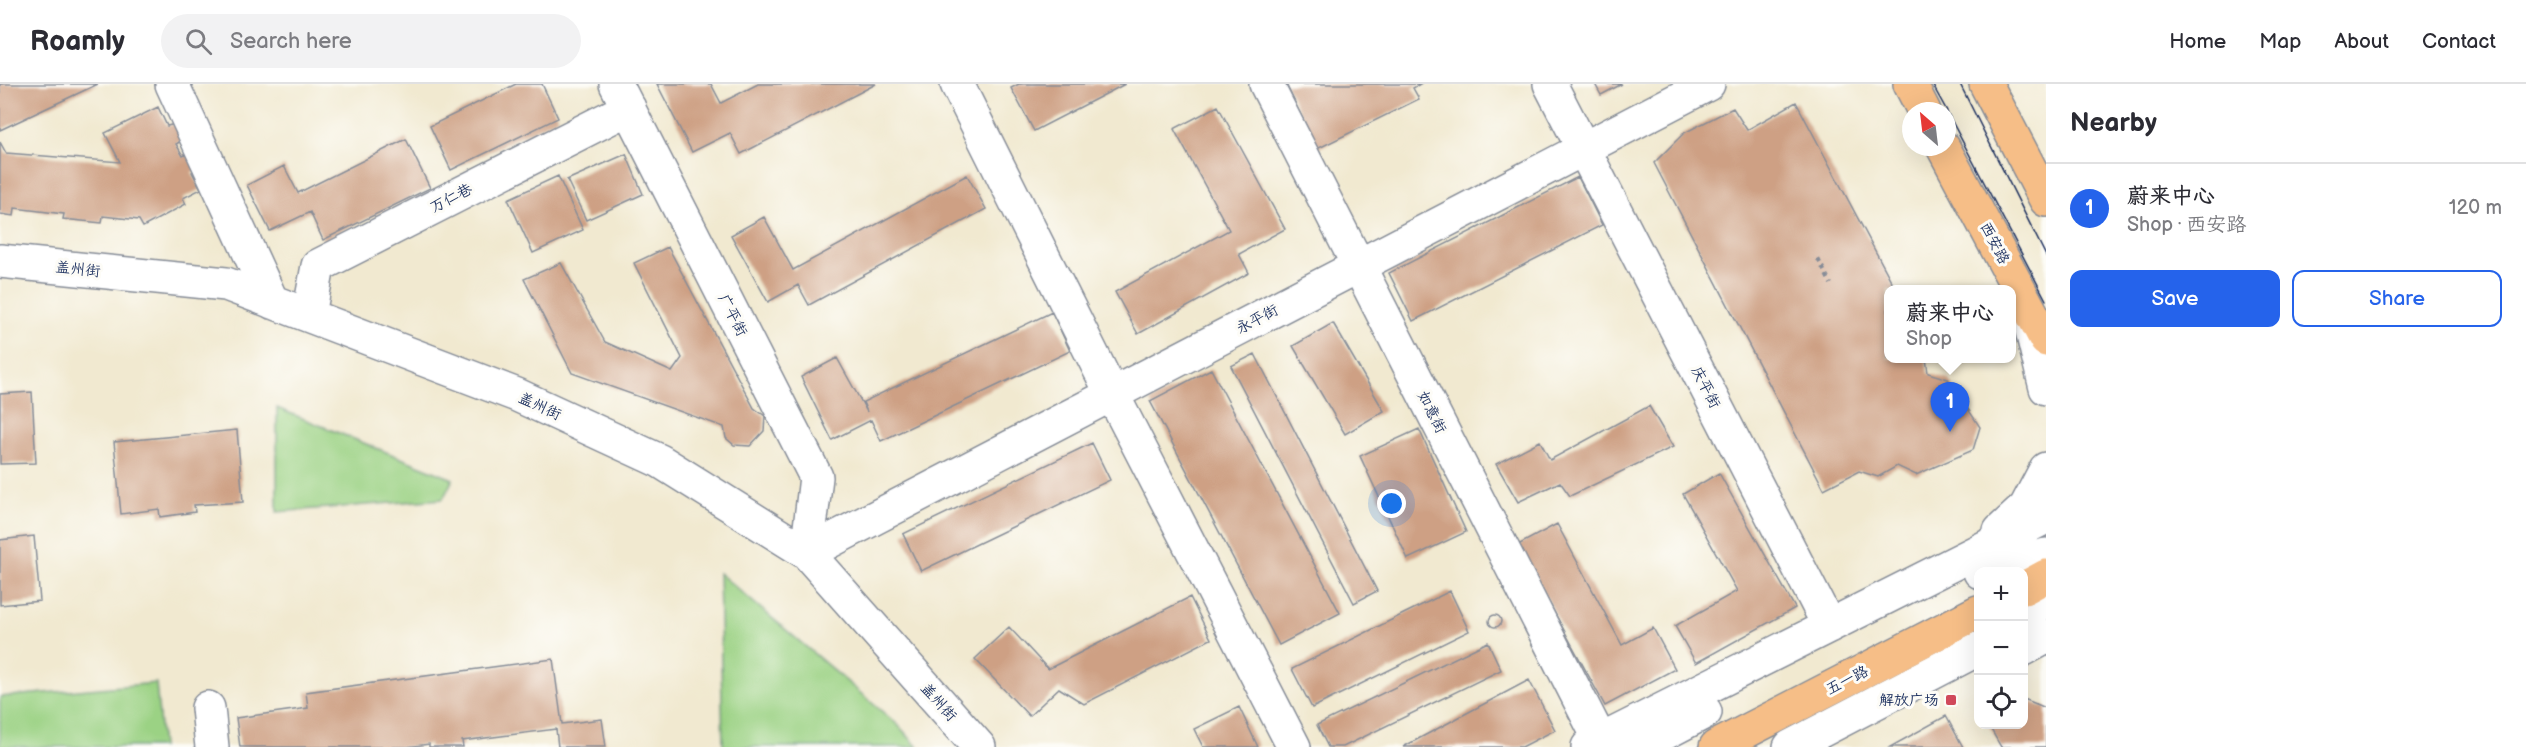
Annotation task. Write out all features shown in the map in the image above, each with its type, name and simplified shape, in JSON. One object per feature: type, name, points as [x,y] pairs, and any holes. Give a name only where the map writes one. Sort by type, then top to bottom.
[{"type":"main road","points":[[1910,84],[1919,102]]},
{"type":"main road","points":[[1986,84],[2046,200]]},
{"type":"main road","name":"西安路","points":[[1948,156],[2046,340]]},
{"type":"main road","points":[[2028,586],[2046,576]]},
{"type":"main road","name":"五一路","points":[[1716,747],[1974,614]]},
{"type":"street","points":[[172,84],[272,302]]},
{"type":"street","points":[[957,84],[1112,394],[1294,747]]},
{"type":"street","name":"如意街","points":[[1266,84],[1594,743]]},
{"type":"street","name":"庆平街","points":[[1550,84],[1829,626]]},
{"type":"street","name":"永平街","points":[[807,553],[1708,84]]},
{"type":"street","name":"万仁巷","points":[[309,315],[318,266],[622,96]]},
{"type":"street","name":"广平街","points":[[622,96],[816,477],[807,553]]},
{"type":"street","name":"盖州街","points":[[0,261],[226,284],[517,395],[660,461],[807,553],[980,747]]},
{"type":"street","points":[[2023,295],[2046,388]]},
{"type":"street","points":[[1638,747],[1969,574],[2026,507],[2046,469]]},
{"type":"street","points":[[1594,743],[1829,626],[1978,565],[2046,518]]},
{"type":"street","points":[[1978,565],[2046,555]]},
{"type":"street","points":[[2028,615],[2046,599]]},
{"type":"street","points":[[2028,648],[2046,637]]},
{"type":"street","points":[[2028,650],[2046,645]]},
{"type":"street","points":[[1790,747],[1974,651]]},
{"type":"street","points":[[1835,747],[1974,674]]},
{"type":"street","points":[[208,708],[212,747]]},
{"type":"path","points":[[1818,259],[1831,284]]},
{"type":"green space","points":[[277,408],[453,479],[443,499],[277,512]]},
{"type":"green space","points":[[719,573],[898,725],[918,747],[723,747]]},
{"type":"green space","points":[[156,683],[162,747],[0,747],[0,697]]},
{"type":"building","points":[[0,84],[98,84],[0,130]]},
{"type":"building","points":[[516,84],[542,84],[558,118],[451,170],[430,126]]},
{"type":"building","points":[[657,84],[711,84],[721,103],[758,84],[876,84],[741,154],[730,133],[692,152]]},
{"type":"building","points":[[1019,84],[1125,84],[1034,131],[1011,88]]},
{"type":"building","points":[[1286,84],[1420,84],[1413,88],[1419,99],[1317,149]]},
{"type":"building","points":[[1595,84],[1622,84],[1601,95]]},
{"type":"building","points":[[1796,102],[1893,285],[1884,285],[1884,363],[1927,363],[1928,373],[1948,379],[1980,427],[1973,450],[1916,475],[1897,466],[1878,477],[1859,471],[1824,489],[1654,163],[1684,133],[1733,108],[1747,130]]},
{"type":"building","points":[[1218,106],[1285,229],[1239,254],[1249,273],[1138,334],[1115,292],[1229,230],[1174,129]]},
{"type":"building","points":[[158,107],[167,126],[175,124],[183,140],[176,144],[183,156],[191,152],[200,168],[192,172],[201,189],[183,198],[186,204],[143,227],[139,220],[103,216],[102,223],[63,219],[64,214],[15,208],[14,216],[0,214],[0,142],[6,153],[120,162],[105,133]]},
{"type":"building","points":[[406,139],[430,188],[323,240],[310,212],[270,231],[247,185],[284,166],[298,193]]},
{"type":"building","points":[[626,154],[643,194],[586,220],[567,180]]},
{"type":"building","points":[[967,175],[986,209],[809,305],[798,285],[768,302],[731,235],[764,217],[793,270]]},
{"type":"building","points":[[558,176],[583,230],[533,253],[508,199]]},
{"type":"building","points":[[1578,177],[1602,225],[1413,321],[1389,273]]},
{"type":"building","points":[[668,247],[754,408],[765,416],[764,431],[750,446],[734,445],[726,438],[724,427],[572,373],[524,279],[561,263],[605,342],[672,372],[682,358],[634,263]]},
{"type":"building","points":[[1052,312],[1070,351],[881,441],[871,420],[832,440],[801,377],[837,358],[867,412],[863,402]]},
{"type":"building","points":[[1333,323],[1384,411],[1345,434],[1293,346]]},
{"type":"building","points":[[1255,354],[1377,591],[1354,603],[1231,366]]},
{"type":"building","points":[[1211,369],[1340,613],[1279,645],[1150,401]]},
{"type":"building","points":[[32,392],[36,463],[0,464],[0,394]]},
{"type":"building","points":[[1649,406],[1673,447],[1570,496],[1560,482],[1518,502],[1496,464],[1540,441],[1550,460]]},
{"type":"building","points":[[1419,429],[1466,532],[1408,559],[1360,456]]},
{"type":"building","points":[[237,430],[243,502],[194,505],[195,512],[160,517],[159,509],[121,514],[114,442]]},
{"type":"building","points":[[1092,443],[1110,480],[921,571],[903,534]]},
{"type":"building","points":[[1719,473],[1795,608],[1696,663],[1675,626],[1737,591],[1683,494]]},
{"type":"building","points":[[1557,524],[1622,645],[1653,628],[1675,669],[1605,706],[1518,545]]},
{"type":"building","points":[[34,536],[40,601],[0,605],[0,540]]},
{"type":"building","points":[[1450,591],[1469,631],[1312,708],[1292,669]]},
{"type":"building","points":[[1190,597],[1211,639],[1084,704],[1059,688],[1029,716],[975,659],[1009,627],[1048,669]]},
{"type":"building","points":[[1495,615],[1501,621],[1495,627],[1489,621]]},
{"type":"building","points":[[1488,642],[1501,670],[1343,747],[1328,747],[1317,725]]},
{"type":"building","points":[[553,659],[562,724],[602,719],[606,747],[558,747],[556,729],[462,741],[463,747],[429,747],[429,744],[407,747],[240,747],[236,718],[308,708],[306,692]]},
{"type":"building","points":[[1529,680],[1555,730],[1522,747],[1403,747]]},
{"type":"building","points":[[2028,701],[2046,708],[2046,747],[2001,747],[1991,729],[2028,729]]},
{"type":"building","points":[[1239,707],[1258,747],[1203,747],[1194,729]]},
{"type":"building","points":[[1946,716],[1963,747],[1890,747]]},
{"type":"tram line","points":[[1932,84],[1942,102]]},
{"type":"tram line","points":[[1960,84],[2046,256]]},
{"type":"tram line","points":[[1956,129],[2046,300]]},
{"type":"place","name":"蔚来中心","points":[[1950,432]]},
{"type":"place","name":"解放广场","points":[[1951,700]]}]
